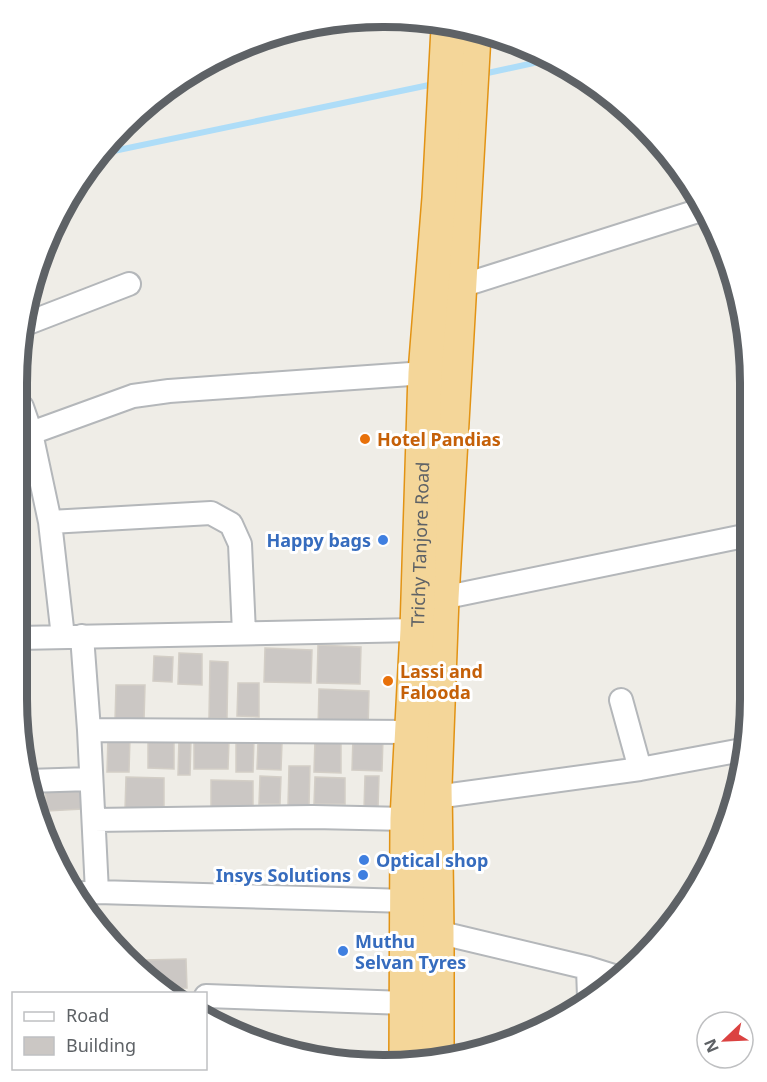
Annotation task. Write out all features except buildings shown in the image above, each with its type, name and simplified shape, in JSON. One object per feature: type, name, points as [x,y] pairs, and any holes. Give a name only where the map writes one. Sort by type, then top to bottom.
[{"type":"highway","name":"Trichy Tanjore Road","points":[[437,1051],[435,797],[442,598],[460,286],[452,195],[448,33]]},
{"type":"highway","name":"Trichy Tanjore Road","points":[[406,1054],[408,819],[425,373],[474,38]]},
{"type":"street","points":[[460,286],[696,212]]},
{"type":"street","points":[[33,321],[129,284]]},
{"type":"street","points":[[27,435],[133,396],[169,391],[425,373]]},
{"type":"street","points":[[27,439],[50,522],[89,730],[98,892]]},
{"type":"street","points":[[50,522],[211,513],[231,524],[240,544],[244,633]]},
{"type":"street","points":[[442,598],[740,537]]},
{"type":"street","points":[[27,638],[417,630]]},
{"type":"street","points":[[621,700],[640,769]]},
{"type":"street","points":[[89,730],[411,732]]},
{"type":"street","points":[[435,797],[640,769],[736,751]]},
{"type":"street","points":[[37,781],[91,779]]},
{"type":"street","points":[[94,820],[313,817],[408,819]]},
{"type":"street","points":[[85,893],[407,901]]},
{"type":"street","points":[[437,932],[609,975]]},
{"type":"street","points":[[588,968],[589,990]]},
{"type":"street","points":[[207,996],[406,1003]]},
{"type":"waterway","points":[[483,74],[537,62]]},
{"type":"waterway","points":[[112,151],[434,84]]},
{"type":"place","name":"Hotel Pandias","points":[[365,439]]},
{"type":"place","name":"Happy bags","points":[[383,540]]},
{"type":"place","name":"Lassi and Falooda","points":[[388,681]]},
{"type":"place","name":"Optical shop","points":[[364,860]]},
{"type":"place","name":"Insys Solutions","points":[[363,875]]},
{"type":"place","name":"Muthu Selvan Tyres","points":[[343,951]]}]
